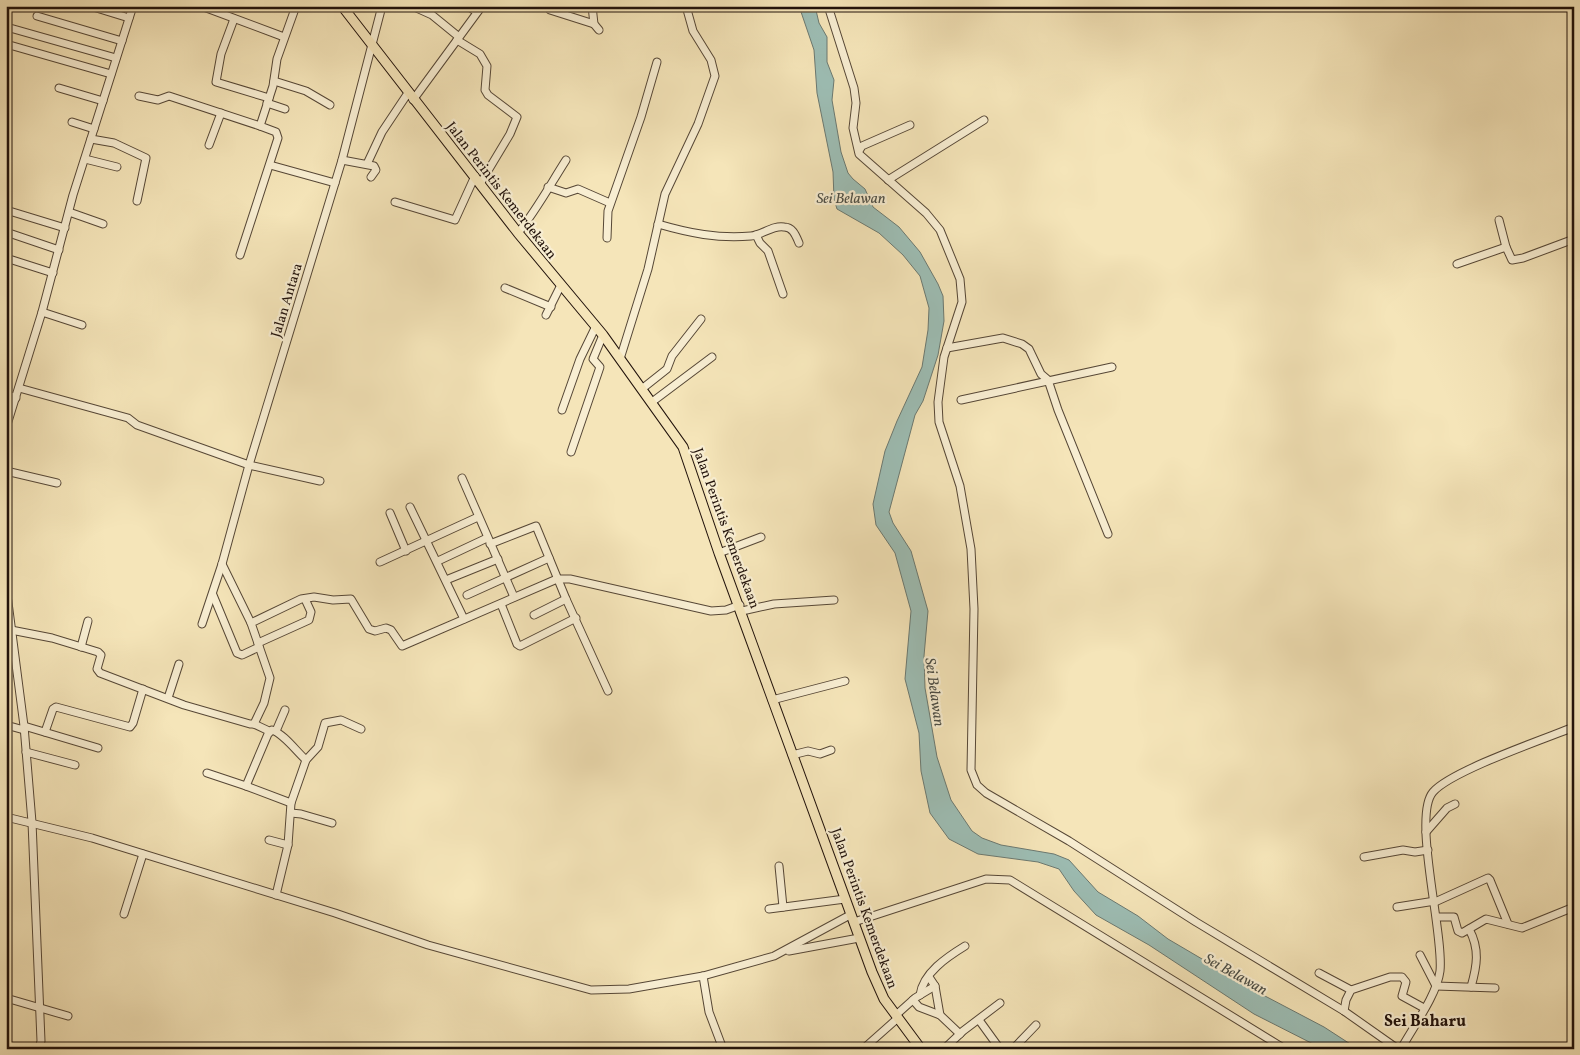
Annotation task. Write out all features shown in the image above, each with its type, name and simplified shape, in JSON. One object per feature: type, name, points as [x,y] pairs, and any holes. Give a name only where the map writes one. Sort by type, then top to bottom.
[{"type":"main road","name":"Jalan Perintis Kemerdekaan","points":[[342,6],[560,287],[596,326],[643,388],[686,452],[719,553],[741,608],[772,700],[825,840],[859,938],[884,1000],[921,1049]]},
{"type":"street","points":[[90,6],[129,18]]},
{"type":"street","points":[[6,428],[42,312],[64,228],[133,6]]},
{"type":"street","points":[[201,6],[214,9],[234,19],[284,37]]},
{"type":"street","points":[[260,126],[274,81],[276,59],[296,6]]},
{"type":"street","name":"Jalan Antara","points":[[202,624],[213,595],[249,465],[342,160],[382,6]]},
{"type":"street","points":[[412,6],[432,15],[458,39],[480,54],[487,66],[485,90],[488,96],[517,117],[510,134],[480,184]]},
{"type":"street","points":[[368,164],[382,132],[458,39],[479,9],[467,6]]},
{"type":"street","points":[[592,6],[594,24]]},
{"type":"street","points":[[620,359],[648,269],[665,194],[698,124],[715,76],[711,60],[693,31],[686,6]]},
{"type":"street","points":[[828,6],[854,88],[856,103],[853,128],[859,151],[865,160],[926,213],[940,230],[957,271],[962,302],[947,348],[941,375],[938,412],[946,448],[960,486],[971,549],[974,609],[971,770],[974,779],[986,793],[1069,841],[1196,922],[1344,1011],[1400,1049],[1436,986],[1440,970],[1437,917],[1426,832],[1426,806],[1428,798],[1440,786],[1460,774],[1574,727]]},
{"type":"street","points":[[550,10],[594,24],[600,30]]},
{"type":"street","points":[[37,16],[122,41]]},
{"type":"street","points":[[234,19],[221,54],[216,82],[268,100],[285,109]]},
{"type":"street","points":[[10,28],[116,58]]},
{"type":"street","points":[[6,44],[111,74]]},
{"type":"street","points":[[607,238],[606,219],[610,203],[641,117],[657,62]]},
{"type":"street","points":[[274,81],[306,91],[330,105]]},
{"type":"street","points":[[59,88],[103,102]]},
{"type":"street","points":[[139,96],[158,100],[169,96],[260,126],[278,134],[270,165],[240,255]]},
{"type":"street","points":[[208,145],[221,113]]},
{"type":"street","points":[[888,180],[984,120]]},
{"type":"street","points":[[72,122],[94,129]]},
{"type":"street","points":[[859,151],[862,146],[910,125]]},
{"type":"street","points":[[92,139],[114,143],[146,158],[137,201]]},
{"type":"street","points":[[85,160],[117,167]]},
{"type":"street","points":[[342,160],[368,164],[376,168],[371,177]]},
{"type":"street","points":[[518,233],[534,213],[566,160]]},
{"type":"street","points":[[270,165],[335,183]]},
{"type":"street","points":[[395,202],[455,220],[475,176]]},
{"type":"street","points":[[548,187],[566,193],[578,189],[610,203]]},
{"type":"street","points":[[6,210],[64,228]]},
{"type":"street","points":[[69,212],[103,224]]},
{"type":"street","points":[[1499,220],[1510,258],[1516,260],[1574,239]]},
{"type":"street","points":[[658,224],[712,237],[734,238],[756,235],[785,226],[791,229],[799,243]]},
{"type":"street","points":[[6,232],[59,250]]},
{"type":"street","points":[[756,235],[760,243],[768,251],[783,294]]},
{"type":"street","points":[[1457,264],[1506,247]]},
{"type":"street","points":[[6,258],[53,273]]},
{"type":"street","points":[[546,315],[560,287]]},
{"type":"street","points":[[505,288],[551,307]]},
{"type":"street","points":[[42,312],[82,325]]},
{"type":"street","points":[[643,388],[667,369],[672,356],[701,319]]},
{"type":"street","points":[[562,410],[580,359],[596,326]]},
{"type":"street","points":[[571,452],[600,367],[593,359],[603,336]]},
{"type":"street","points":[[947,348],[1003,338],[1026,346],[1036,359],[1041,374],[1048,380],[1061,418],[1108,534]]},
{"type":"street","points":[[652,402],[712,357]]},
{"type":"street","points":[[961,400],[1112,367]]},
{"type":"street","points":[[19,388],[128,418],[137,425],[249,465],[320,481]]},
{"type":"street","points":[[6,394],[16,398]]},
{"type":"street","points":[[6,472],[57,483]]},
{"type":"street","points":[[462,478],[514,597]]},
{"type":"street","points":[[410,507],[438,561],[464,619]]},
{"type":"street","points":[[390,513],[406,551]]},
{"type":"street","points":[[380,562],[478,518]]},
{"type":"street","points":[[438,561],[488,540],[533,525],[537,528],[557,579],[608,691]]},
{"type":"street","points":[[719,553],[761,537]]},
{"type":"street","points":[[467,595],[549,558]]},
{"type":"street","points":[[446,580],[498,559]]},
{"type":"street","points":[[222,564],[251,623],[270,678],[264,703],[254,724]]},
{"type":"street","points":[[251,623],[305,599],[314,597],[333,600],[351,599],[368,628],[376,631],[386,628],[391,630],[402,646],[557,579],[570,579],[711,611],[834,600]]},
{"type":"street","points":[[6,587],[24,728],[32,822],[35,1008],[41,1042],[39,1049]]},
{"type":"street","points":[[213,595],[238,654],[309,620],[311,612],[305,599]]},
{"type":"street","points":[[534,615],[566,599]]},
{"type":"street","points":[[501,604],[516,644],[520,646],[576,618]]},
{"type":"street","points":[[81,647],[88,621]]},
{"type":"street","points":[[11,630],[52,638],[100,653],[97,669],[100,673],[184,705],[273,731],[284,736],[290,745],[306,760]]},
{"type":"street","points":[[168,698],[179,664]]},
{"type":"street","points":[[772,700],[845,681]]},
{"type":"street","points":[[45,732],[53,709],[56,707],[130,727],[133,723],[143,689]]},
{"type":"street","points":[[246,786],[285,710]]},
{"type":"street","points":[[276,895],[288,845],[291,803],[306,760],[318,747],[325,723],[341,720],[361,729]]},
{"type":"street","points":[[6,725],[45,732],[98,748]]},
{"type":"street","points":[[792,755],[808,751],[820,754],[832,750]]},
{"type":"street","points":[[26,752],[75,765]]},
{"type":"street","points":[[207,773],[291,803]]},
{"type":"street","points":[[1426,832],[1447,808],[1455,804]]},
{"type":"street","points":[[291,813],[332,823]]},
{"type":"street","points":[[6,817],[32,822],[143,854],[428,945],[514,967],[583,989],[629,989],[703,976],[787,951],[859,938]]},
{"type":"street","points":[[269,840],[288,845]]},
{"type":"street","points":[[1364,857],[1403,850],[1415,852],[1428,850]]},
{"type":"street","points":[[124,914],[143,854]]},
{"type":"street","points":[[779,866],[782,907]]},
{"type":"street","points":[[787,951],[852,919],[986,878],[1010,880],[1285,1049]]},
{"type":"street","points":[[1397,907],[1435,902],[1488,878],[1494,887],[1508,924]]},
{"type":"street","points":[[769,909],[845,898]]},
{"type":"street","points":[[1437,917],[1454,917],[1460,933],[1486,918],[1522,928],[1574,907]]},
{"type":"street","points":[[1469,928],[1474,938],[1478,962],[1471,987]]},
{"type":"street","points":[[920,995],[922,986],[929,977],[948,957],[965,946]]},
{"type":"street","points":[[1420,956],[1436,986]]},
{"type":"street","points":[[1319,973],[1351,990]]},
{"type":"street","points":[[703,976],[709,1012],[723,1049]]},
{"type":"street","points":[[929,977],[935,986],[940,1015]]},
{"type":"street","points":[[1344,1011],[1346,1000],[1351,990],[1390,977],[1402,977],[1406,982],[1402,996],[1424,1008]]},
{"type":"street","points":[[863,1049],[913,1000],[935,986]]},
{"type":"street","points":[[1436,986],[1495,988]]},
{"type":"street","points":[[6,998],[35,1008],[68,1016]]},
{"type":"street","points":[[913,1000],[919,1007],[940,1015],[960,1034]]},
{"type":"street","points":[[944,1049],[1000,1003]]},
{"type":"street","points":[[979,1020],[1000,1049]]},
{"type":"street","points":[[1013,1049],[1036,1025]]},
{"type":"water","name":"Sei Belawan","points":[[799,6],[815,6],[819,23],[827,37],[827,62],[834,80],[832,100],[841,152],[848,173],[865,189],[873,207],[899,227],[920,252],[943,296],[944,321],[938,355],[923,401],[915,415],[889,512],[893,523],[911,551],[928,611],[924,656],[925,688],[937,757],[951,800],[972,831],[982,838],[1001,845],[1054,854],[1069,860],[1098,892],[1138,916],[1168,939],[1265,996],[1324,1027],[1358,1049],[1323,1049],[1254,1014],[1149,945],[1096,915],[1074,891],[1059,869],[1038,862],[978,854],[949,839],[930,813],[921,771],[919,733],[905,679],[911,611],[895,553],[876,525],[873,504],[885,451],[922,367],[928,330],[929,308],[920,276],[903,255],[879,233],[837,209],[834,199],[833,172],[817,93],[814,50]]},
{"type":"district","name":"Sei Baharu","points":[[1425,1020]]}]
